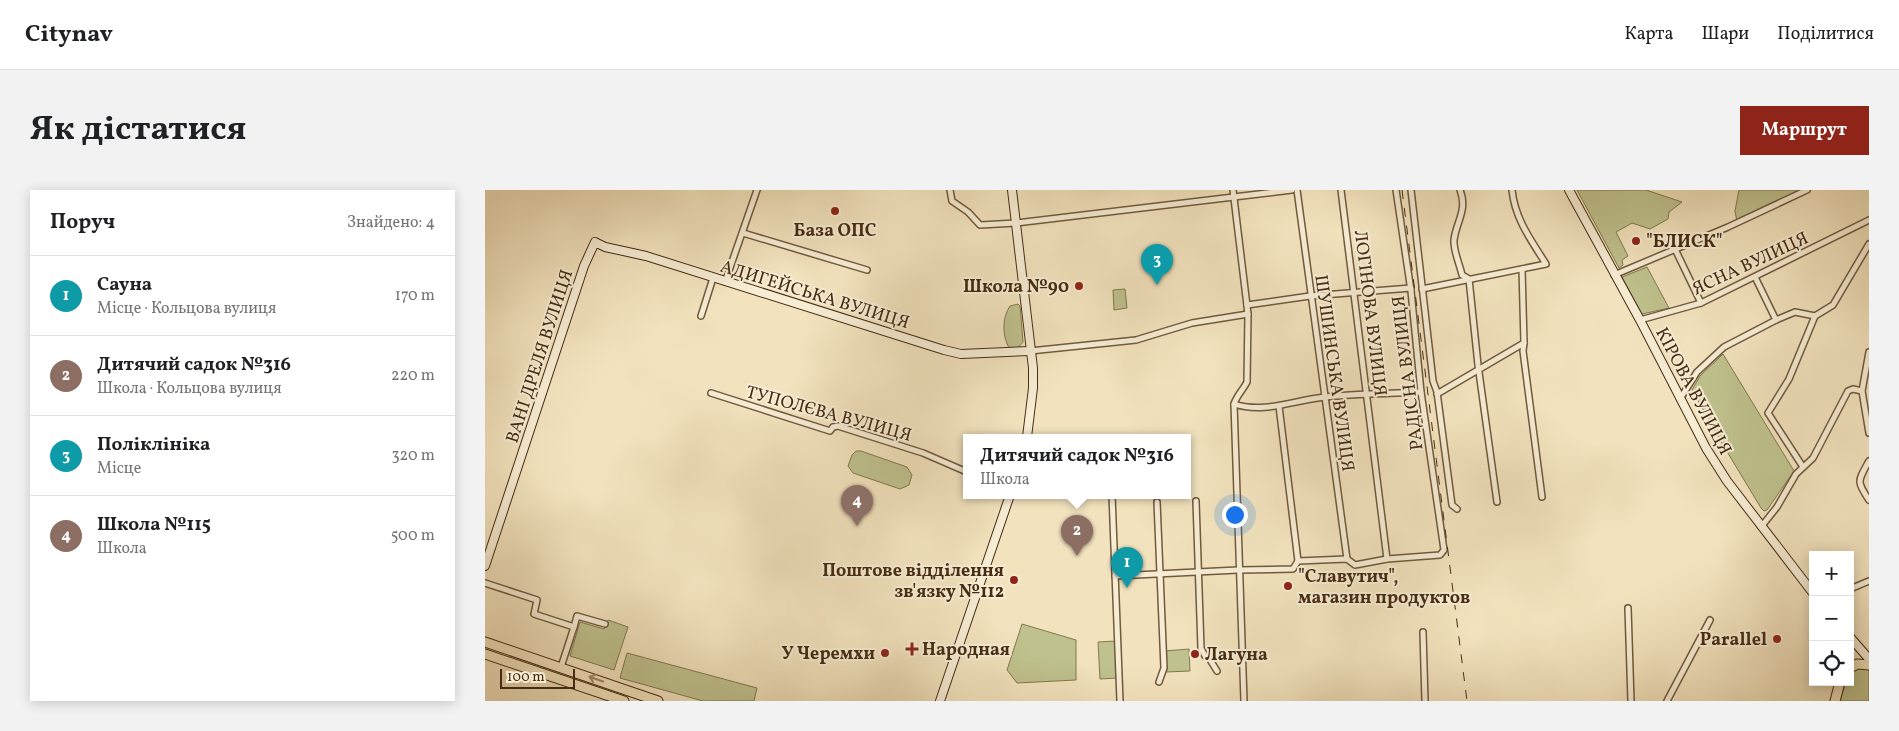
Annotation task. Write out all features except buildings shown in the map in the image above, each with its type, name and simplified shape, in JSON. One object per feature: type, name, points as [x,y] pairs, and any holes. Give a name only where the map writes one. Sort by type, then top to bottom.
[{"type":"main road","points":[[1012,190],[1033,368],[1033,388],[1027,434]]},
{"type":"main road","name":"КІРОВА ВУЛИЦЯ","points":[[1569,190],[1706,448],[1727,481],[1809,588]]},
{"type":"main road","name":"АДИГЕЙСЬКА ВУЛИЦЯ","points":[[595,242],[605,247],[646,256],[961,354],[1030,351]]},
{"type":"main road","name":"ВАНІ ДРЕЛЯ ВУЛИЦЯ","points":[[485,566],[584,266],[595,242]]},
{"type":"main road","points":[[940,701],[1009,499]]},
{"type":"main road","points":[[1853,641],[1869,660]]},
{"type":"main road","points":[[485,642],[658,701]]},
{"type":"main road","points":[[495,645],[488,655],[612,699],[624,701]]},
{"type":"main road","points":[[1854,666],[1857,664],[1869,665]]},
{"type":"main road","points":[[1835,701],[1839,686]]},
{"type":"street","points":[[725,282],[757,190]]},
{"type":"street","points":[[950,190],[952,200],[968,212],[979,225],[1016,223],[1292,190]]},
{"type":"street","points":[[1233,190],[1248,314],[1247,382],[1243,390],[1237,395],[1234,404],[1238,570],[1244,701]]},
{"type":"street","name":"ШУШИНСЬКА ВУЛИЦЯ","points":[[1297,190],[1347,559]]},
{"type":"street","name":"ЛОГІНОВА ВУЛИЦЯ","points":[[1341,190],[1387,559]]},
{"type":"street","name":"РАДІСНА ВУЛИЦЯ","points":[[1387,559],[1440,556],[1444,550],[1421,392],[1411,289],[1397,190]]},
{"type":"street","name":"РАДІСНА ВУЛИЦЯ","points":[[1411,190],[1433,381],[1437,394],[1452,505],[1457,509]]},
{"type":"street","points":[[1460,190],[1464,198],[1454,241],[1462,275],[1469,279]]},
{"type":"street","points":[[1421,289],[1546,264],[1520,222],[1512,190]]},
{"type":"street","points":[[1614,274],[1728,227],[1807,190]]},
{"type":"street","name":"ЯСНА ВУЛИЦЯ","points":[[1639,320],[1701,303],[1869,220]]},
{"type":"street","points":[[743,232],[867,270]]},
{"type":"street","points":[[1803,466],[1768,412],[1789,378],[1815,316],[1833,305],[1869,244]]},
{"type":"street","points":[[1675,249],[1701,303]]},
{"type":"street","points":[[1522,269],[1523,351],[1541,497]]},
{"type":"street","points":[[1755,277],[1776,320]]},
{"type":"street","points":[[701,316],[713,278]]},
{"type":"street","points":[[1469,279],[1497,502]]},
{"type":"street","points":[[1247,305],[1310,296],[1411,289]]},
{"type":"street","points":[[1680,399],[1697,372],[1724,347],[1795,312],[1815,316]]},
{"type":"street","points":[[1030,351],[1136,340],[1192,323],[1248,314]]},
{"type":"street","points":[[1437,394],[1524,343]]},
{"type":"street","points":[[1869,352],[1862,391],[1869,433]]},
{"type":"street","points":[[1761,527],[1777,507],[1796,474],[1813,458],[1848,391],[1853,389],[1862,391]]},
{"type":"street","points":[[1234,404],[1245,408],[1279,406],[1324,397],[1421,392]]},
{"type":"street","name":"ТУПОЛЄВА ВУЛИЦЯ","points":[[711,394],[830,431],[833,427],[838,426],[923,453],[963,470]]},
{"type":"street","points":[[1115,576],[1293,568],[1298,561],[1279,406]]},
{"type":"street","points":[[1869,461],[1859,481],[1869,500]]},
{"type":"street","points":[[1112,499],[1120,701]]},
{"type":"street","points":[[1196,501],[1201,648],[1217,671]]},
{"type":"street","points":[[1157,502],[1164,668],[1159,682]]},
{"type":"street","points":[[1298,561],[1347,559],[1355,565],[1387,559]]},
{"type":"street","points":[[1854,587],[1869,581]]},
{"type":"street","points":[[485,583],[537,600],[534,614],[574,627]]},
{"type":"street","points":[[1627,608],[1631,701]]},
{"type":"street","points":[[561,667],[577,616],[605,624]]},
{"type":"street","points":[[1667,701],[1710,620]]},
{"type":"street","points":[[1423,632],[1425,701]]},
{"type":"green space","points":[[1577,190],[1646,190],[1682,202],[1669,212],[1668,219],[1650,229],[1632,223],[1616,232],[1628,256],[1622,260],[1623,265],[1619,268]]},
{"type":"green space","points":[[1739,190],[1803,190],[1737,222],[1735,211]]},
{"type":"green space","points":[[1647,267],[1669,308],[1642,314],[1622,277]]},
{"type":"green space","points":[[1125,289],[1127,308],[1114,310],[1113,290]]},
{"type":"green space","points":[[1018,304],[1020,306],[1023,342],[1017,349],[1009,348],[1005,338],[1004,327],[1005,316],[1010,306]]},
{"type":"green space","points":[[1723,354],[1794,471],[1767,510],[1764,511],[1692,390],[1700,376]]},
{"type":"green space","points":[[856,451],[907,467],[912,475],[909,485],[900,489],[853,473],[848,466],[852,455]]},
{"type":"green space","points":[[608,620],[628,627],[614,670],[570,656],[580,622],[604,629]]},
{"type":"green space","points":[[1022,624],[1076,640],[1076,680],[1017,683],[1007,670]]},
{"type":"green space","points":[[1116,641],[1117,678],[1100,679],[1098,642]]},
{"type":"green space","points":[[1189,649],[1190,671],[1166,672],[1164,651]]},
{"type":"green space","points":[[627,653],[757,688],[754,701],[703,701],[620,678]]},
{"type":"green space","points":[[1863,668],[1869,670],[1869,701],[1840,701],[1845,686],[1854,686],[1854,670]]},
{"type":"railway","points":[[1402,190],[1467,701]]},
{"type":"place","name":"База ОПС","points":[[835,211]]},
{"type":"place","name":"\"БЛИСК\"","points":[[1636,241]]},
{"type":"place","name":"Поліклініка","points":[[1157,285]]},
{"type":"place","name":"Школа №90","points":[[1079,286]]},
{"type":"place","name":"Школа №115","points":[[857,526]]},
{"type":"place","name":"Дитячий садок №316","points":[[1077,556]]},
{"type":"place","name":"Поштове відділення зв'язку №112","points":[[1014,580]]},
{"type":"place","name":"\"Славутич\", магазин продуктов","points":[[1288,586]]},
{"type":"place","name":"Сауна","points":[[1127,588]]},
{"type":"place","name":"Parallel","points":[[1777,639]]},
{"type":"place","name":"Народная","points":[[912,649]]},
{"type":"place","name":"У Черемхи","points":[[885,653]]},
{"type":"place","name":"Лагуна","points":[[1195,654]]}]
